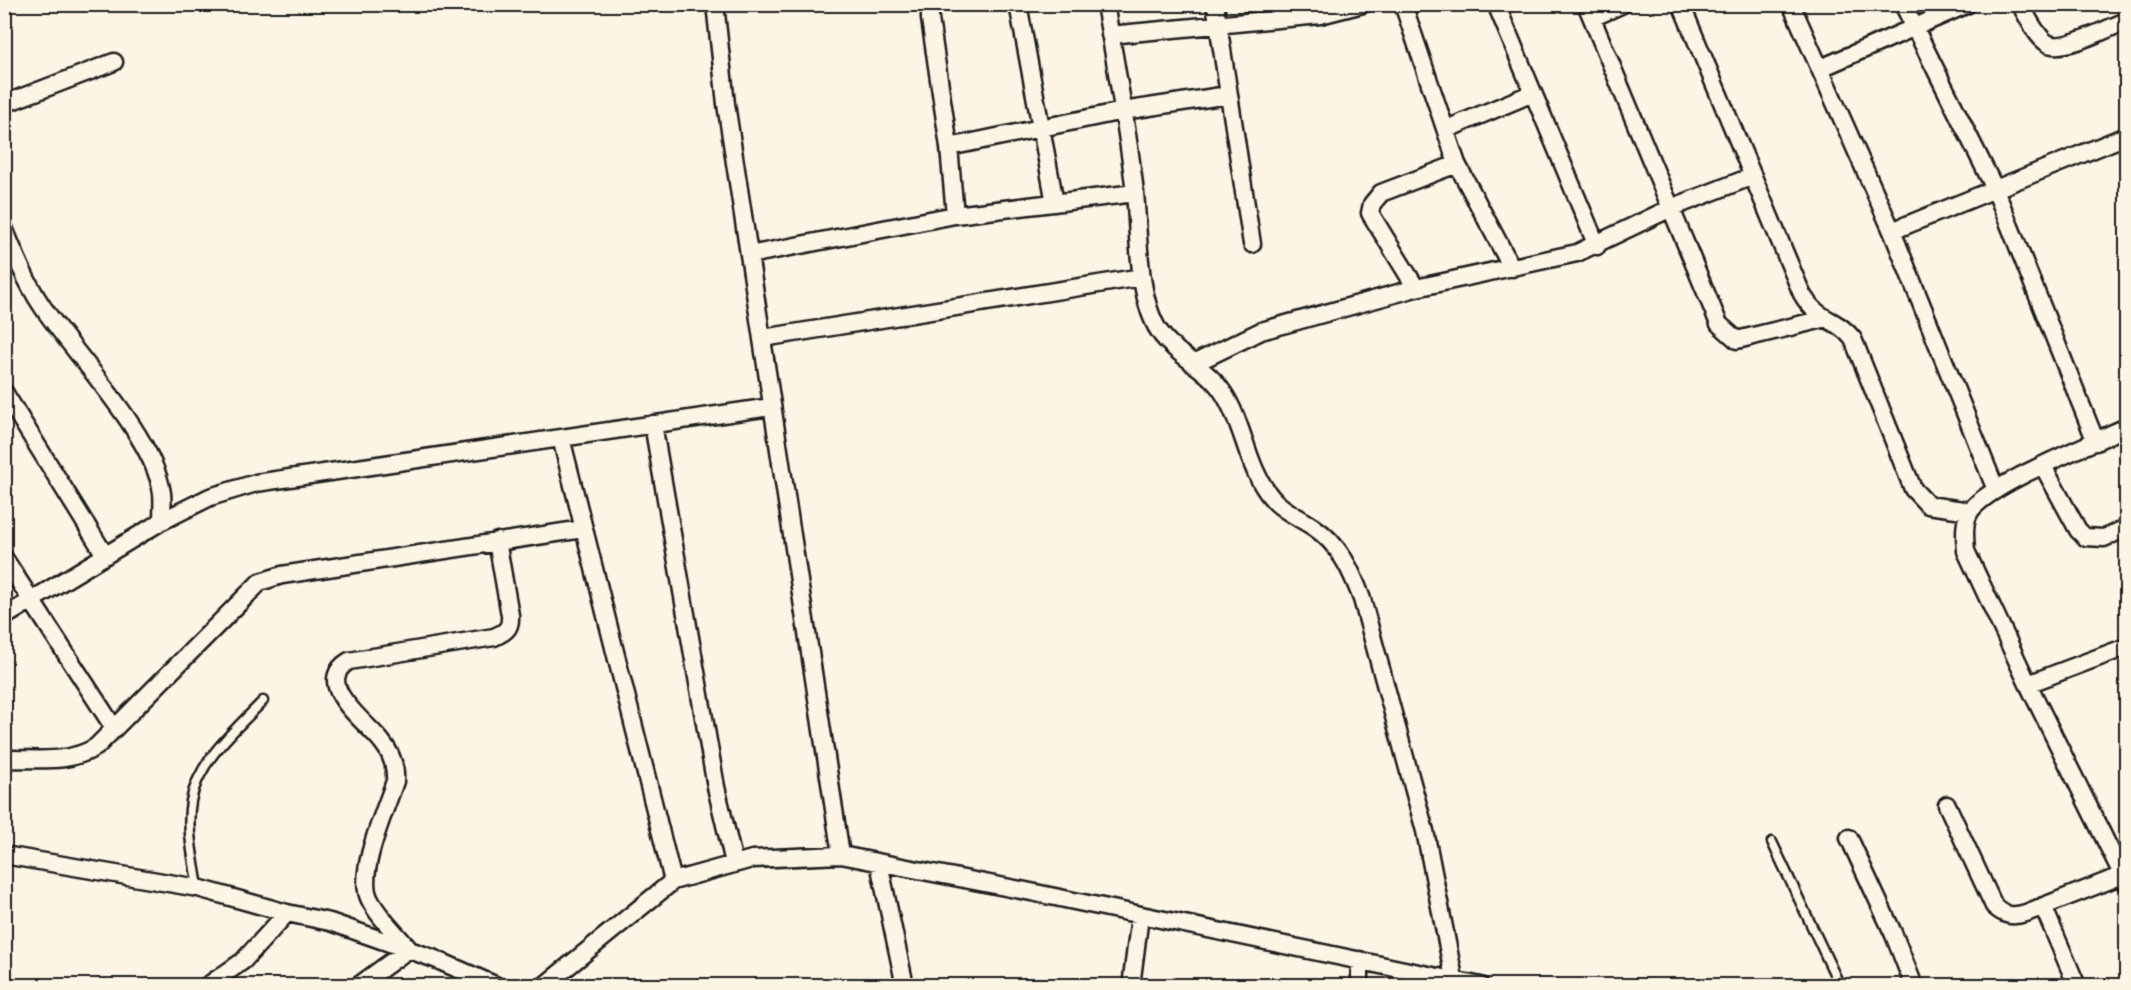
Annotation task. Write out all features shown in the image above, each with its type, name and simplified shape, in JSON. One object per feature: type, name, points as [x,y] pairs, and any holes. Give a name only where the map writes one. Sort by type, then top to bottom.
[{"type":"street","points":[[715,4],[726,104],[841,855]]},
{"type":"street","points":[[930,4],[930,20],[949,147],[955,215]]},
{"type":"street","points":[[1018,4],[1055,203]]},
{"type":"street","points":[[1105,4],[1135,193],[1142,277],[1159,330],[1193,364],[1212,378],[1224,393],[1271,498],[1290,513],[1317,529],[1334,545],[1351,568],[1362,599],[1425,831],[1454,978]]},
{"type":"street","points":[[1215,4],[1252,244]]},
{"type":"street","points":[[1110,35],[1320,15],[1363,4]]},
{"type":"street","points":[[1403,4],[1457,164],[1512,268]]},
{"type":"street","points":[[1496,4],[1597,246]]},
{"type":"street","points":[[1623,4],[1589,11],[1719,324],[1737,340],[1748,340],[1823,319]]},
{"type":"street","points":[[1681,4],[1802,294],[1816,313],[1823,319],[1844,328],[1853,339],[1913,489],[1928,505],[1970,511]]},
{"type":"street","points":[[1791,4],[1892,231],[1996,490]]},
{"type":"street","points":[[1903,4],[1995,189],[2096,442]]},
{"type":"street","points":[[1821,68],[1968,4]]},
{"type":"street","points":[[2020,4],[2040,38],[2049,45],[2063,46],[2127,21]]},
{"type":"street","points":[[4,104],[114,62]]},
{"type":"street","points":[[1447,129],[1533,93]]},
{"type":"street","points":[[949,147],[1123,111],[1228,95]]},
{"type":"street","points":[[1892,231],[2127,136]]},
{"type":"street","points":[[1416,288],[1371,213],[1371,204],[1381,193],[1457,164]]},
{"type":"street","points":[[1193,364],[1261,331],[1416,288],[1552,260],[1597,246],[1671,208],[1753,176]]},
{"type":"street","points":[[749,255],[955,215],[1135,193]]},
{"type":"street","points":[[4,228],[25,277],[42,306],[138,436],[158,475],[162,494],[162,520]]},
{"type":"street","points":[[763,338],[1142,277]]},
{"type":"street","points":[[4,392],[105,555]]},
{"type":"street","points":[[4,617],[162,520],[210,497],[256,483],[771,407]]},
{"type":"street","points":[[654,424],[716,787],[734,863]]},
{"type":"street","points":[[1947,805],[1994,906],[2003,915],[2014,916],[2125,878],[2028,684],[1966,551],[1964,532],[1970,511],[1996,490],[2127,427]]},
{"type":"street","points":[[561,438],[673,881]]},
{"type":"street","points":[[2043,466],[2078,530],[2085,537],[2104,538],[2127,528]]},
{"type":"street","points":[[4,761],[12,759],[64,760],[81,756],[96,747],[260,582],[282,575],[583,529]]},
{"type":"street","points":[[409,949],[376,910],[368,895],[366,881],[369,862],[395,781],[396,768],[383,743],[339,694],[336,683],[338,673],[349,661],[495,637],[505,632],[511,624],[497,541]]},
{"type":"street","points":[[4,558],[114,728]]},
{"type":"street","points":[[2028,684],[2127,647]]},
{"type":"street","points":[[1849,838],[1894,935],[1914,986]]},
{"type":"street","points":[[4,855],[198,888],[287,914],[357,930],[497,986]]},
{"type":"street","points":[[544,986],[673,881],[734,863],[781,857],[841,855],[1454,978],[1481,986]]},
{"type":"street","points":[[879,863],[905,986]]},
{"type":"street","points":[[2043,906],[2077,986]]},
{"type":"street","points":[[207,986],[243,961],[287,914]]},
{"type":"street","points":[[1131,986],[1140,916]]},
{"type":"street","points":[[358,986],[409,949]]},
{"type":"street","points":[[1359,986],[1360,960]]},
{"type":"lane","points":[[198,888],[190,833],[191,800],[217,749],[263,701]]},
{"type":"lane","points":[[1772,842],[1840,986]]}]
